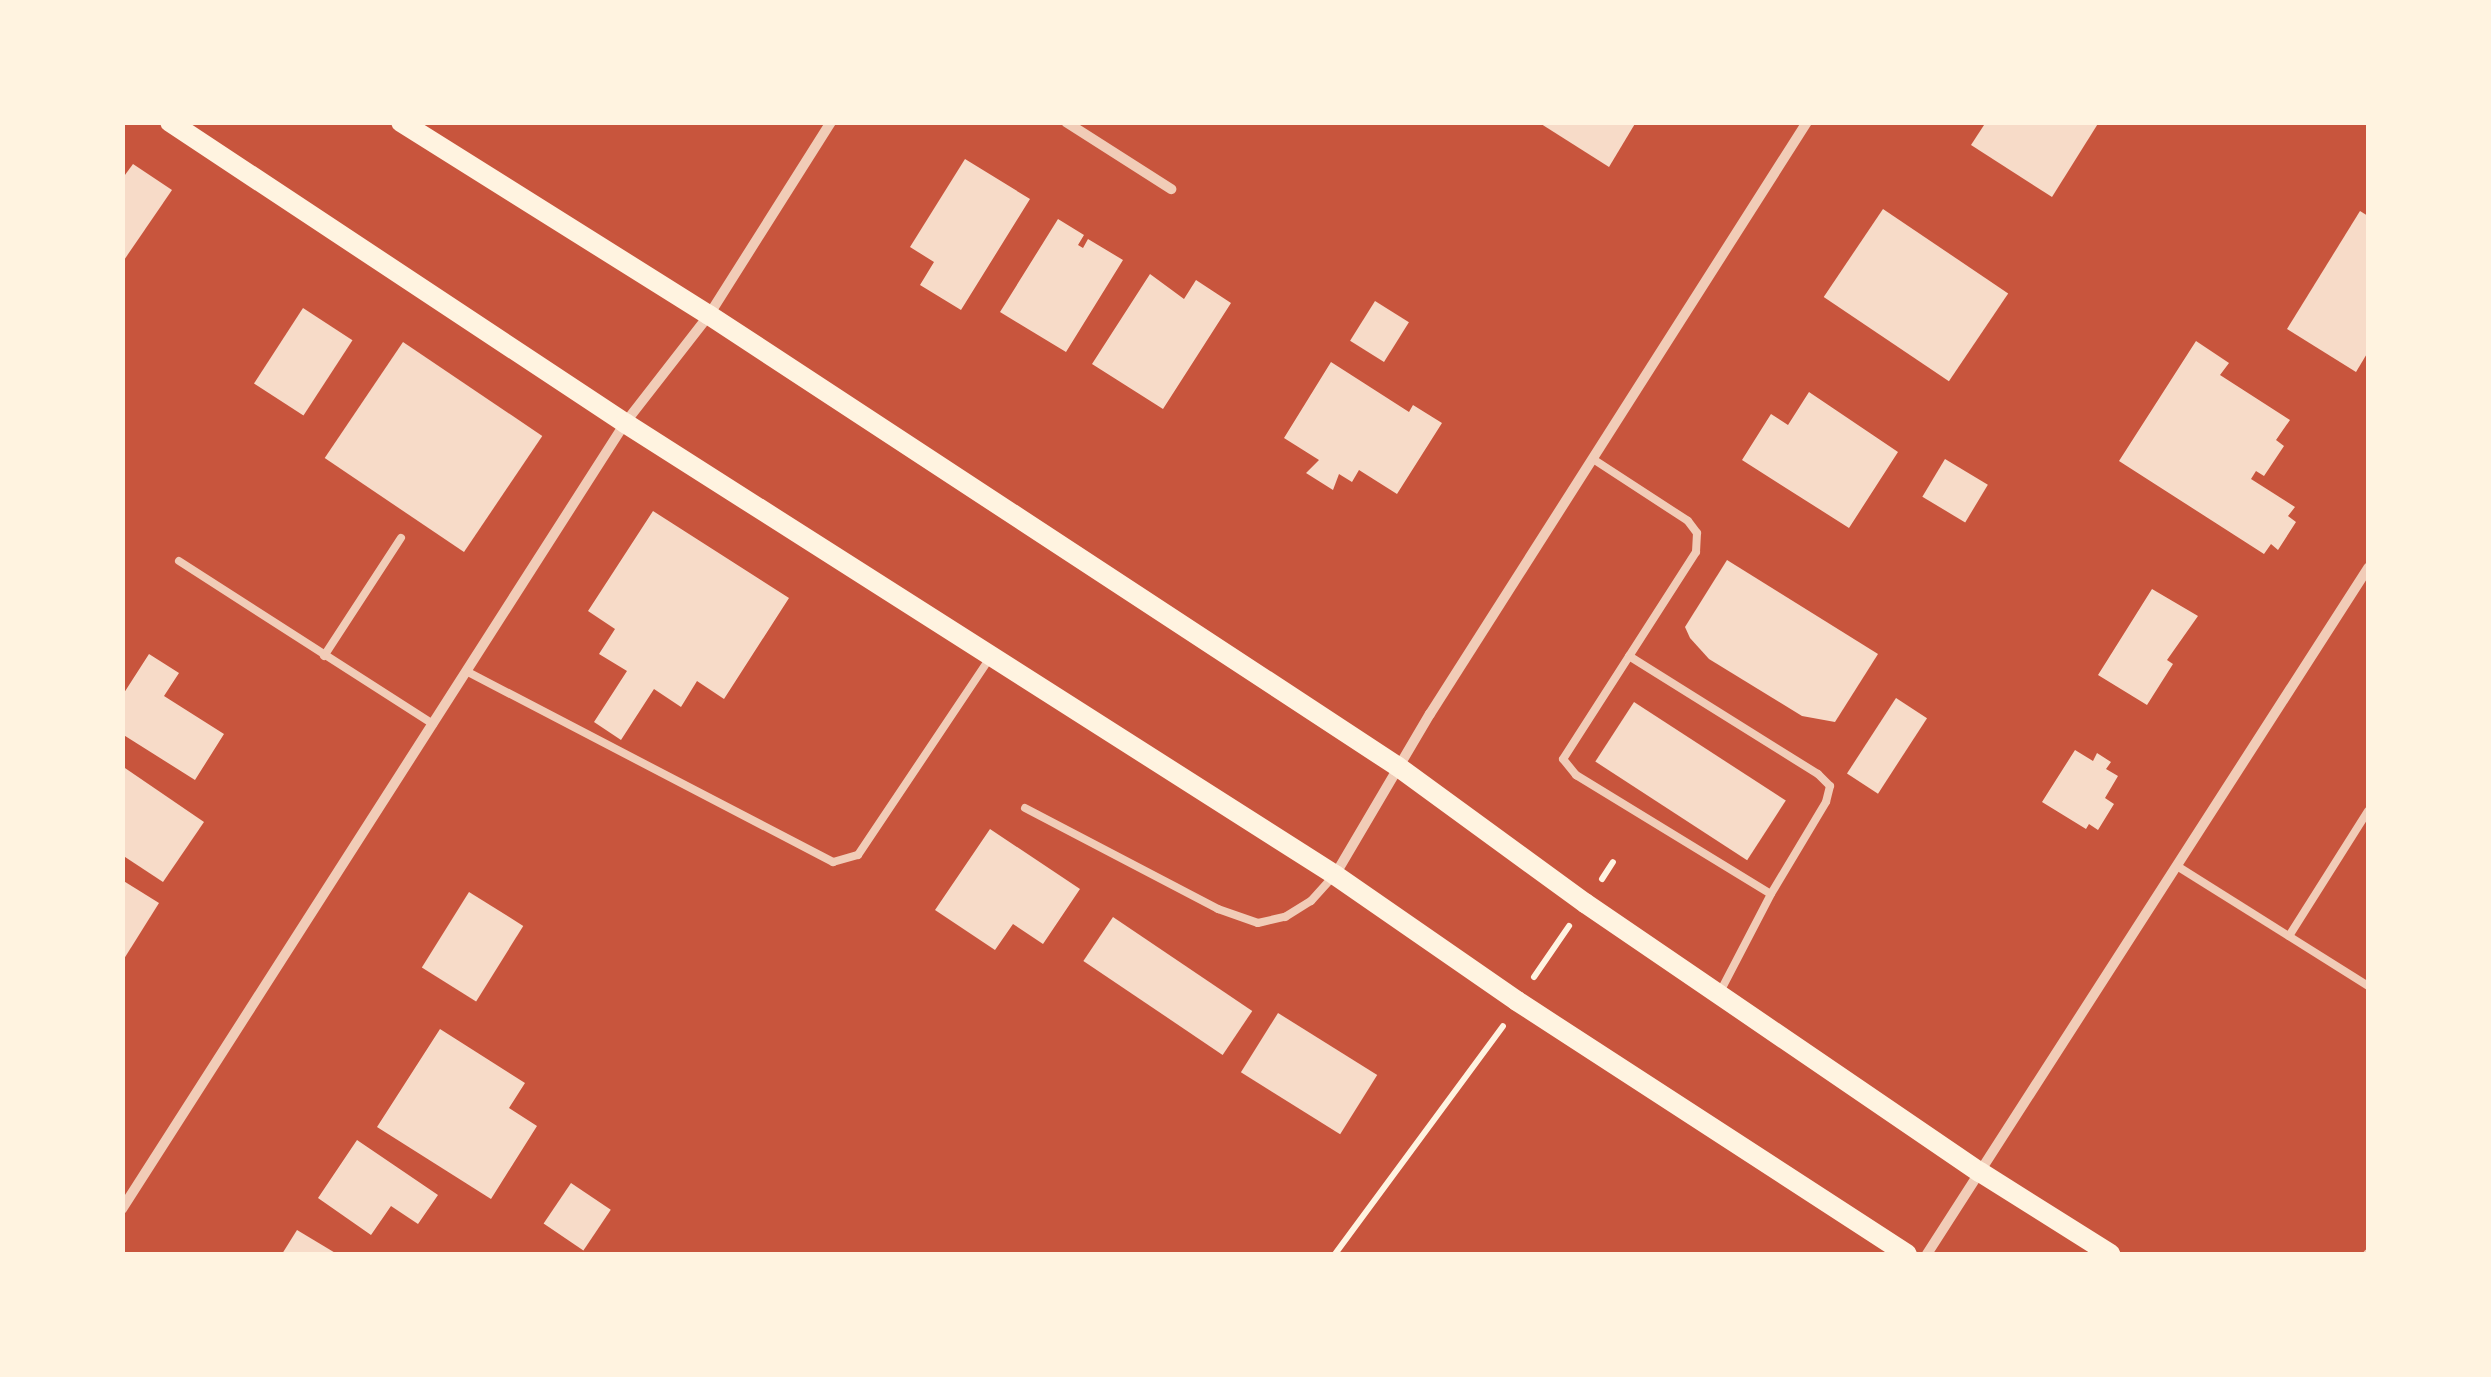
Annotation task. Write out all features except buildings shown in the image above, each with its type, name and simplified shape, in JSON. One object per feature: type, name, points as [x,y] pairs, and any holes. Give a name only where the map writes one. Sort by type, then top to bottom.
[{"type":"main road","points":[[170,122],[625,423],[1335,875],[1518,1001],[1908,1254]]},
{"type":"main road","points":[[401,122],[710,315],[1397,766],[1718,994],[1980,1172],[2110,1254]]},
{"type":"street","points":[[122,1209],[625,423],[710,315],[831,122]]},
{"type":"street","points":[[1066,122],[1171,189]]},
{"type":"street","points":[[1335,875],[1397,766],[1807,122]]},
{"type":"street","points":[[1927,1254],[2368,568]]},
{"type":"lane","points":[[1592,459],[1688,521],[1697,533],[1696,552],[1562,759],[1590,784],[1771,894]]},
{"type":"lane","points":[[324,656],[401,538]]},
{"type":"lane","points":[[179,561],[433,724]]},
{"type":"lane","points":[[466,671],[833,862],[858,855],[991,656]]},
{"type":"lane","points":[[1628,656],[1818,774],[1830,786],[1826,802],[1718,994]]},
{"type":"lane","points":[[1025,808],[1218,909],[1258,923],[1285,917],[1311,901],[1335,875]]},
{"type":"lane","points":[[2289,936],[2368,811]]},
{"type":"lane","points":[[2178,866],[2368,986]]},
{"type":"path","points":[[1334,1254],[1614,862]]}]
